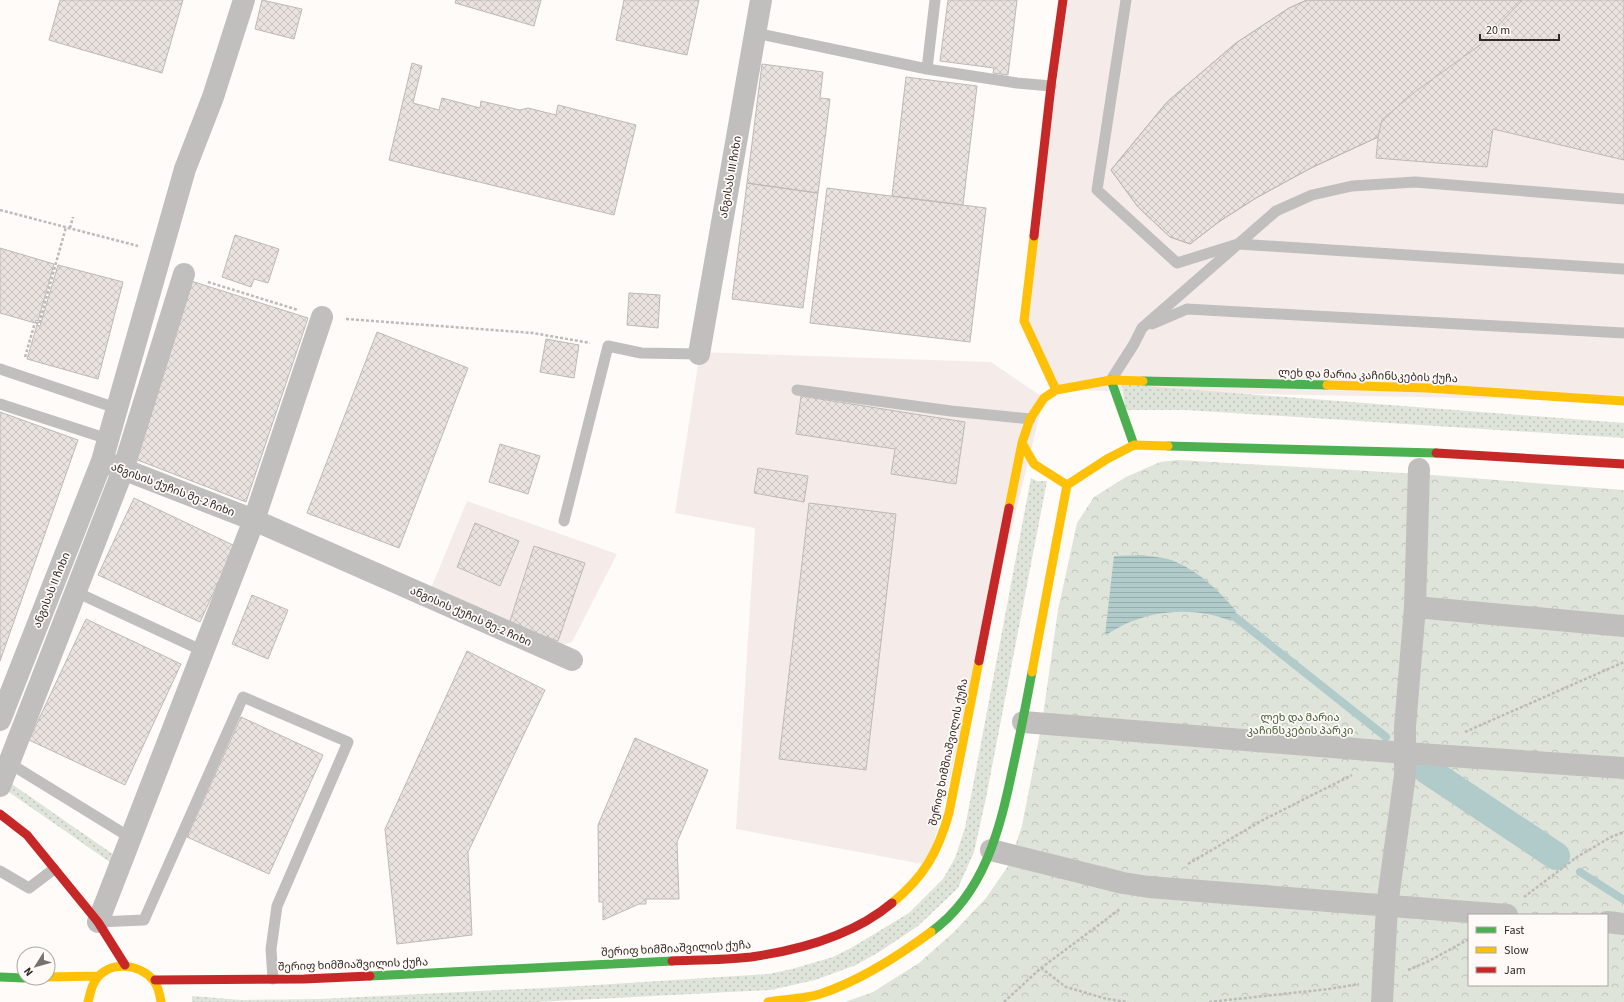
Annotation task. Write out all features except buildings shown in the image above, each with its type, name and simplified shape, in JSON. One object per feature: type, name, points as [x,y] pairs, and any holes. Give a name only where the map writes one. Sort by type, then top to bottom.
[{"type":"main road","points":[[1056,390],[1024,321],[1051,86],[1063,0]]},
{"type":"main road","points":[[1111,380],[1134,445]]},
{"type":"main road","name":"შერიფ ხიმშიაშვილის ქუჩა","points":[[155,980],[273,979],[750,956],[808,945],[850,929],[873,917],[912,886],[928,865],[942,839],[949,813],[1022,443],[1030,418],[1044,398],[1056,390],[1111,380]]},
{"type":"main road","name":"ლეხ და მარია კაჩინსკების ქუჩა","points":[[1111,380],[1427,388],[1624,401]]},
{"type":"main road","points":[[1022,443],[1034,464],[1067,485]]},
{"type":"main road","points":[[768,1002],[819,994],[851,982],[906,952],[956,910],[977,880],[991,850],[1002,819],[1023,722],[1067,485],[1103,460],[1134,445],[1421,452],[1624,464]]},
{"type":"main road","points":[[0,814],[27,836],[98,922],[125,965]]},
{"type":"main road","points":[[88,1002],[90,988],[98,976],[111,968],[125,965],[144,971],[155,980],[161,995],[161,1002]]},
{"type":"main road","points":[[56,977],[98,976]]},
{"type":"main road","points":[[0,977],[16,978]]},
{"type":"street","name":"ანგისის ქუჩის მე-2 ჩიხი","points":[[244,0],[213,96],[185,169],[156,259],[102,461],[254,520],[572,660]]},
{"type":"street","name":"ანგისას III ჩიხი","points":[[699,354],[761,0]]},
{"type":"street","points":[[0,786],[123,470],[184,274]]},
{"type":"street","points":[[98,922],[254,520],[322,317]]},
{"type":"street","name":"ანგისას II ჩიხი","points":[[0,720],[102,461]]},
{"type":"street","points":[[1382,1002],[1387,906],[1405,775],[1405,727],[1414,607],[1419,469]]},
{"type":"street","points":[[1414,607],[1624,626]]},
{"type":"street","points":[[1023,722],[1405,753],[1624,768]]},
{"type":"street","points":[[991,850],[1123,883],[1149,887],[1493,914]]},
{"type":"street","points":[[1608,922],[1624,924]]},
{"type":"lane","points":[[927,69],[935,0]]},
{"type":"lane","points":[[1126,0],[1097,190],[1178,263],[1238,244],[1624,269]]},
{"type":"lane","points":[[756,33],[927,69],[1017,83],[1051,86]]},
{"type":"lane","points":[[1111,380],[1134,344],[1142,328],[1276,211],[1312,195],[1352,186],[1415,182],[1624,200]]},
{"type":"lane","points":[[1142,328],[1187,309],[1624,332]]},
{"type":"lane","points":[[564,522],[608,346],[641,353],[699,354]]},
{"type":"lane","points":[[0,369],[116,408]]},
{"type":"lane","points":[[797,390],[951,411],[1030,418]]},
{"type":"lane","points":[[0,404],[108,439]]},
{"type":"lane","points":[[76,592],[203,651]]},
{"type":"lane","points":[[98,922],[144,920],[243,697],[348,742],[277,906],[272,949],[273,979]]},
{"type":"lane","points":[[10,763],[131,838]]},
{"type":"lane","points":[[0,871],[29,888],[54,869]]},
{"type":"path","points":[[0,210],[70,228],[156,259]]},
{"type":"path","points":[[70,228],[73,216]]},
{"type":"path","points":[[20,376],[34,326],[37,323],[39,324],[66,227]]},
{"type":"path","points":[[184,274],[322,317],[533,333],[608,346]]},
{"type":"path","points":[[1463,733],[1624,662]]},
{"type":"path","points":[[1182,868],[1260,821],[1356,773]]},
{"type":"path","points":[[1507,914],[1526,896],[1577,857],[1611,837],[1624,832]]},
{"type":"path","points":[[1004,1002],[1041,968],[1149,887]]},
{"type":"path","points":[[1209,1002],[1329,989],[1383,980],[1429,961],[1468,940]]},
{"type":"path","points":[[1041,968],[1066,987],[1107,999],[1128,1002]]},
{"type":"shaded area","points":[[1068,0],[1624,0],[1624,401],[1056,390],[1024,321]]},
{"type":"shaded area","points":[[700,352],[991,362],[1044,398],[928,865],[736,829],[755,528],[675,513]]},
{"type":"shaded area","points":[[467,501],[617,554],[572,642],[555,647],[429,593]]},
{"type":"green space","points":[[1122,383],[1156,387],[1624,423],[1624,438],[1186,410],[1125,410]]},
{"type":"green space","name":"ლეხ და მარია კაჩინსკების პარკი","points":[[1178,460],[1419,474],[1624,490],[1624,1002],[845,1002],[873,992],[919,963],[954,932],[986,898],[1008,866],[1022,826],[1042,723],[1058,610],[1077,523],[1094,497],[1126,477],[1160,462]]},
{"type":"green space","points":[[1031,478],[1037,481],[1047,481],[986,798],[974,852],[958,888],[918,926],[879,952],[856,965],[815,980],[771,990],[537,1002],[192,1002],[192,996],[241,1000],[321,999],[581,986],[769,974],[833,957],[851,948],[909,913],[943,879],[955,858],[965,828]]},
{"type":"green space","points":[[9,782],[117,857],[114,865],[6,790]]},
{"type":"water","points":[[1142,555],[1172,560],[1193,571],[1209,583],[1230,604],[1236,611],[1235,617],[1231,621],[1193,612],[1168,613],[1130,622],[1105,635],[1114,556]]},
{"type":"waterway","points":[[1235,617],[1386,737]]},
{"type":"waterway","points":[[1427,770],[1556,856]]},
{"type":"waterway","points":[[1580,872],[1624,900]]},
{"type":"traffic: fast","points":[[1111,380],[1134,445]]},
{"type":"traffic: fast","points":[[1143,381],[1327,385]]},
{"type":"traffic: fast","points":[[1168,446],[1436,453]]},
{"type":"traffic: fast","points":[[931,932],[949,916],[965,898],[977,879],[996,836],[1021,732],[1032,672]]},
{"type":"traffic: fast","points":[[370,976],[672,961]]},
{"type":"traffic: fast","points":[[0,977],[16,978]]},
{"type":"traffic: slow","points":[[1034,236],[1024,321],[1056,390]]},
{"type":"traffic: slow","points":[[1009,508],[1022,443],[1030,419],[1044,398],[1056,390],[1111,380],[1143,381]]},
{"type":"traffic: slow","points":[[1327,385],[1427,388],[1624,401]]},
{"type":"traffic: slow","points":[[1022,443],[1034,464],[1067,485]]},
{"type":"traffic: slow","points":[[1032,672],[1067,485],[1107,459],[1134,445],[1168,446]]},
{"type":"traffic: slow","points":[[892,903],[913,883],[928,863],[935,852],[945,827],[979,661]]},
{"type":"traffic: slow","points":[[768,1002],[808,997],[835,989],[878,968],[931,932]]},
{"type":"traffic: slow","points":[[88,1002],[94,983],[101,974],[116,967],[124,966],[141,970],[148,975],[157,986],[161,1002]]},
{"type":"traffic: slow","points":[[56,977],[98,976]]},
{"type":"traffic: jam","points":[[1034,236],[1051,86],[1063,0]]},
{"type":"traffic: jam","points":[[1436,453],[1624,464]]},
{"type":"traffic: jam","points":[[979,661],[1009,508]]},
{"type":"traffic: jam","points":[[0,814],[27,835],[98,922],[125,965]]},
{"type":"traffic: jam","points":[[672,961],[751,957],[807,945],[826,939],[861,924],[892,903]]},
{"type":"traffic: jam","points":[[155,980],[304,979],[370,976]]}]
